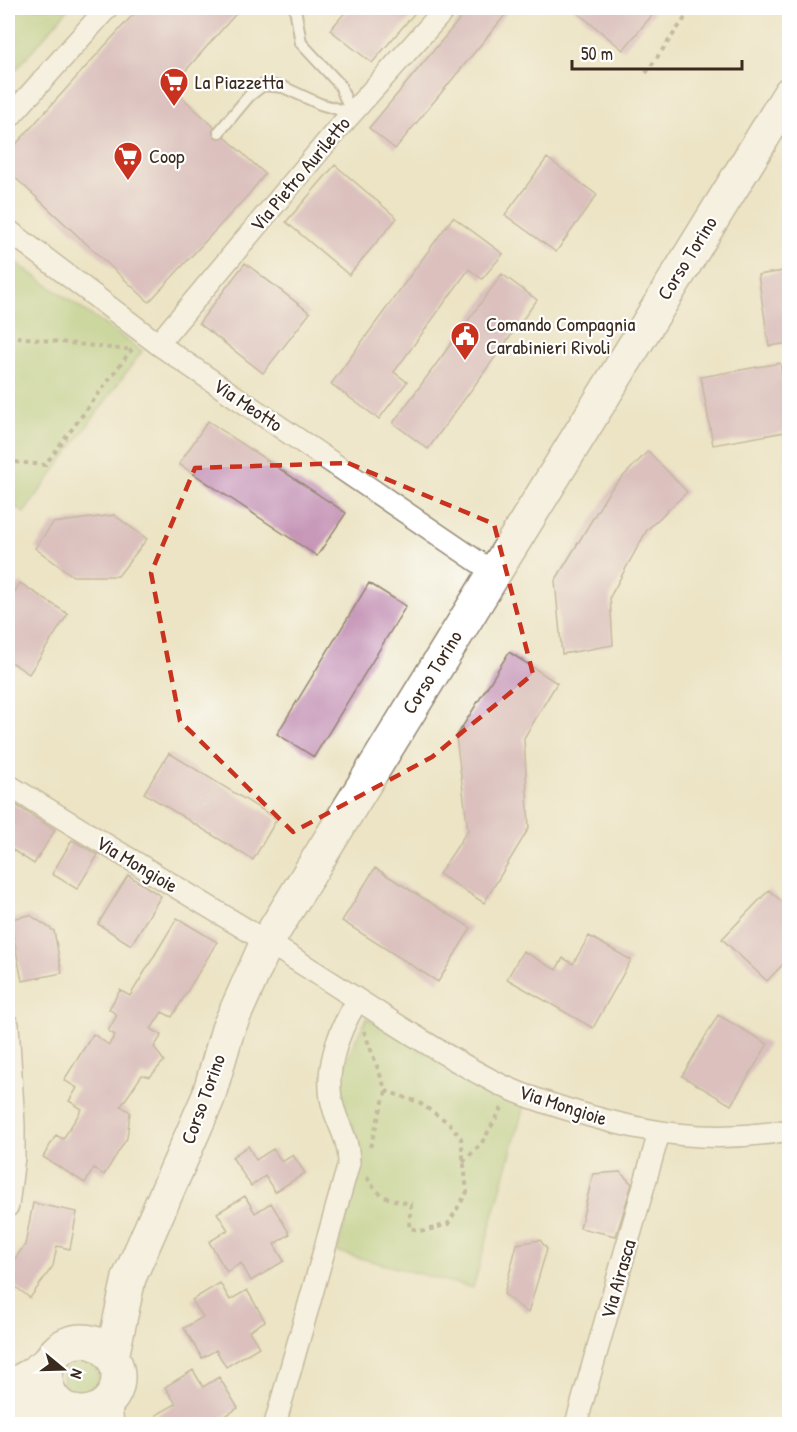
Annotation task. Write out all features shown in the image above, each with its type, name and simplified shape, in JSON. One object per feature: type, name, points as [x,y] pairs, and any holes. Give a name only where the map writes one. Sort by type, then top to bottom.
[{"type":"main road","name":"Corso Torino","points":[[112,1357],[129,1278],[208,1098],[228,1029],[267,942],[789,93]]},
{"type":"main road","name":"Corso Torino","points":[[80,1341],[129,1278]]},
{"type":"main road","points":[[8,1388],[49,1362],[61,1348],[80,1341],[97,1345],[112,1357],[116,1368],[117,1380],[111,1412],[98,1409],[72,1414],[32,1404],[8,1410]]},
{"type":"main road","points":[[49,1362],[46,1384],[50,1394],[72,1414]]},
{"type":"street","points":[[8,118],[106,8]]},
{"type":"street","name":"Via Pietro Auriletto","points":[[159,344],[351,113],[446,8]]},
{"type":"street","name":"Via Meotto","points":[[8,230],[159,344],[494,572]]},
{"type":"street","name":"Via Mongioie","points":[[8,785],[267,942],[356,1003],[497,1083],[552,1105],[659,1133],[728,1138],[788,1127]]},
{"type":"street","points":[[276,1425],[349,1163],[349,1146],[330,1094],[330,1077],[339,1038],[356,1003]]},
{"type":"street","points":[[8,1025],[14,1125],[14,1157],[8,1206]]},
{"type":"street","name":"Via Airasca","points":[[576,1425],[659,1133]]},
{"type":"lane","points":[[295,8],[301,43],[340,84],[351,113]]},
{"type":"lane","points":[[219,132],[249,96],[263,85],[283,87],[320,104],[351,113]]},
{"type":"path","points":[[646,73],[692,8]]},
{"type":"path","points":[[8,336],[120,349],[159,344]]},
{"type":"path","points":[[8,456],[15,462],[45,465],[133,348]]},
{"type":"path","points":[[356,1003],[386,1091],[369,1151]]},
{"type":"path","points":[[463,1163],[481,1144],[512,1089]]},
{"type":"path","points":[[363,1171],[375,1191],[392,1200],[411,1204],[409,1228],[424,1231],[448,1224],[467,1192],[461,1138],[449,1123],[418,1102],[386,1091]]},
{"type":"highlighted area","points":[[348,463],[494,524],[533,674],[432,757],[293,832],[180,721],[151,573],[195,468]]},
{"type":"green space","points":[[8,8],[69,8],[8,79]]},
{"type":"green space","points":[[8,257],[142,351],[24,513],[8,501]]},
{"type":"green space","points":[[367,1018],[493,1092],[524,1106],[473,1288],[337,1252],[362,1161],[359,1141],[342,1099],[342,1075],[350,1052]]},
{"type":"green space","points":[[81,1360],[94,1365],[99,1378],[94,1391],[81,1396],[68,1391],[63,1378],[68,1365]]},
{"type":"building","name":"Coop","points":[[139,8],[241,8],[171,87],[265,174],[149,302],[8,171],[8,153]]},
{"type":"building","points":[[349,8],[419,8],[372,63],[330,30]]},
{"type":"building","points":[[469,8],[511,8],[395,149],[369,128]]},
{"type":"building","points":[[572,8],[647,8],[654,13],[623,50]]},
{"type":"building","points":[[547,158],[597,195],[556,252],[505,215]]},
{"type":"building","points":[[335,165],[397,218],[349,275],[286,222]]},
{"type":"building","points":[[453,217],[503,254],[482,279],[469,269],[394,372],[407,382],[379,419],[331,384]]},
{"type":"building","points":[[245,263],[310,313],[263,373],[199,323]]},
{"type":"building","points":[[790,270],[790,343],[769,346],[758,275]]},
{"type":"building","name":"Comando Compagnia Carabinieri Rivoli","points":[[502,274],[537,300],[428,449],[393,423]]},
{"type":"building","points":[[780,363],[790,416],[790,431],[713,445],[701,377]]},
{"type":"building","points":[[208,421],[346,513],[317,556],[179,464]]},
{"type":"building","points":[[648,451],[687,492],[647,530],[610,597],[613,645],[562,654],[555,581],[610,490]]},
{"type":"building","points":[[114,515],[147,539],[118,576],[73,576],[35,548],[53,523]]},
{"type":"building","points":[[20,583],[68,614],[29,674],[8,660],[8,602]]},
{"type":"building","points":[[369,583],[406,606],[314,757],[277,734]]},
{"type":"building","points":[[509,652],[557,683],[524,738],[529,828],[484,903],[439,874],[468,830],[456,737]]},
{"type":"building","points":[[169,753],[277,819],[253,860],[144,793]]},
{"type":"building","points":[[11,802],[55,830],[34,864],[8,847],[8,807]]},
{"type":"building","points":[[72,840],[98,855],[77,889],[52,874]]},
{"type":"building","points":[[375,868],[471,928],[438,982],[342,921]]},
{"type":"building","points":[[128,875],[161,896],[131,945],[98,924]]},
{"type":"building","points":[[769,890],[790,909],[790,957],[767,981],[722,939]]},
{"type":"building","points":[[30,915],[54,931],[62,973],[22,981],[10,919]]},
{"type":"building","points":[[177,918],[217,942],[172,1017],[162,1012],[151,1029],[162,1035],[154,1047],[164,1061],[150,1077],[142,1075],[121,1106],[130,1112],[127,1138],[104,1175],[94,1168],[85,1183],[43,1157],[56,1135],[63,1139],[82,1109],[69,1101],[77,1088],[64,1080],[93,1034],[109,1045],[115,1035],[108,1031],[117,1015],[109,1009],[120,990],[130,996]]},
{"type":"building","points":[[589,936],[631,960],[593,1028],[507,979],[523,951],[556,970],[563,958],[573,964]]},
{"type":"building","points":[[718,1015],[768,1044],[731,1105],[682,1076]]},
{"type":"building","points":[[248,1146],[256,1160],[273,1149],[282,1162],[293,1155],[305,1173],[275,1192],[265,1176],[251,1186],[232,1157]]},
{"type":"building","points":[[620,1172],[632,1184],[616,1236],[580,1228],[593,1174]]},
{"type":"building","points":[[245,1196],[255,1213],[271,1203],[290,1234],[274,1244],[284,1261],[251,1281],[241,1263],[227,1272],[209,1242],[228,1230],[217,1213]]},
{"type":"building","points":[[33,1203],[77,1212],[70,1249],[57,1246],[53,1266],[30,1298],[8,1281],[8,1268],[25,1245]]},
{"type":"building","points":[[540,1240],[547,1249],[528,1313],[504,1294],[517,1244]]},
{"type":"building","points":[[220,1283],[230,1300],[247,1290],[265,1321],[249,1331],[259,1347],[226,1367],[216,1350],[202,1358],[184,1328],[203,1317],[192,1300]]},
{"type":"building","points":[[193,1370],[203,1387],[219,1377],[238,1408],[222,1418],[226,1424],[162,1424],[156,1415],[176,1404],[165,1387]]},
{"type":"place","name":"La Piazzetta","points":[[174,108]]},
{"type":"place","name":"Coop","points":[[128,182]]},
{"type":"place","name":"Comando Compagnia Carabinieri Rivoli","points":[[465,362]]}]
